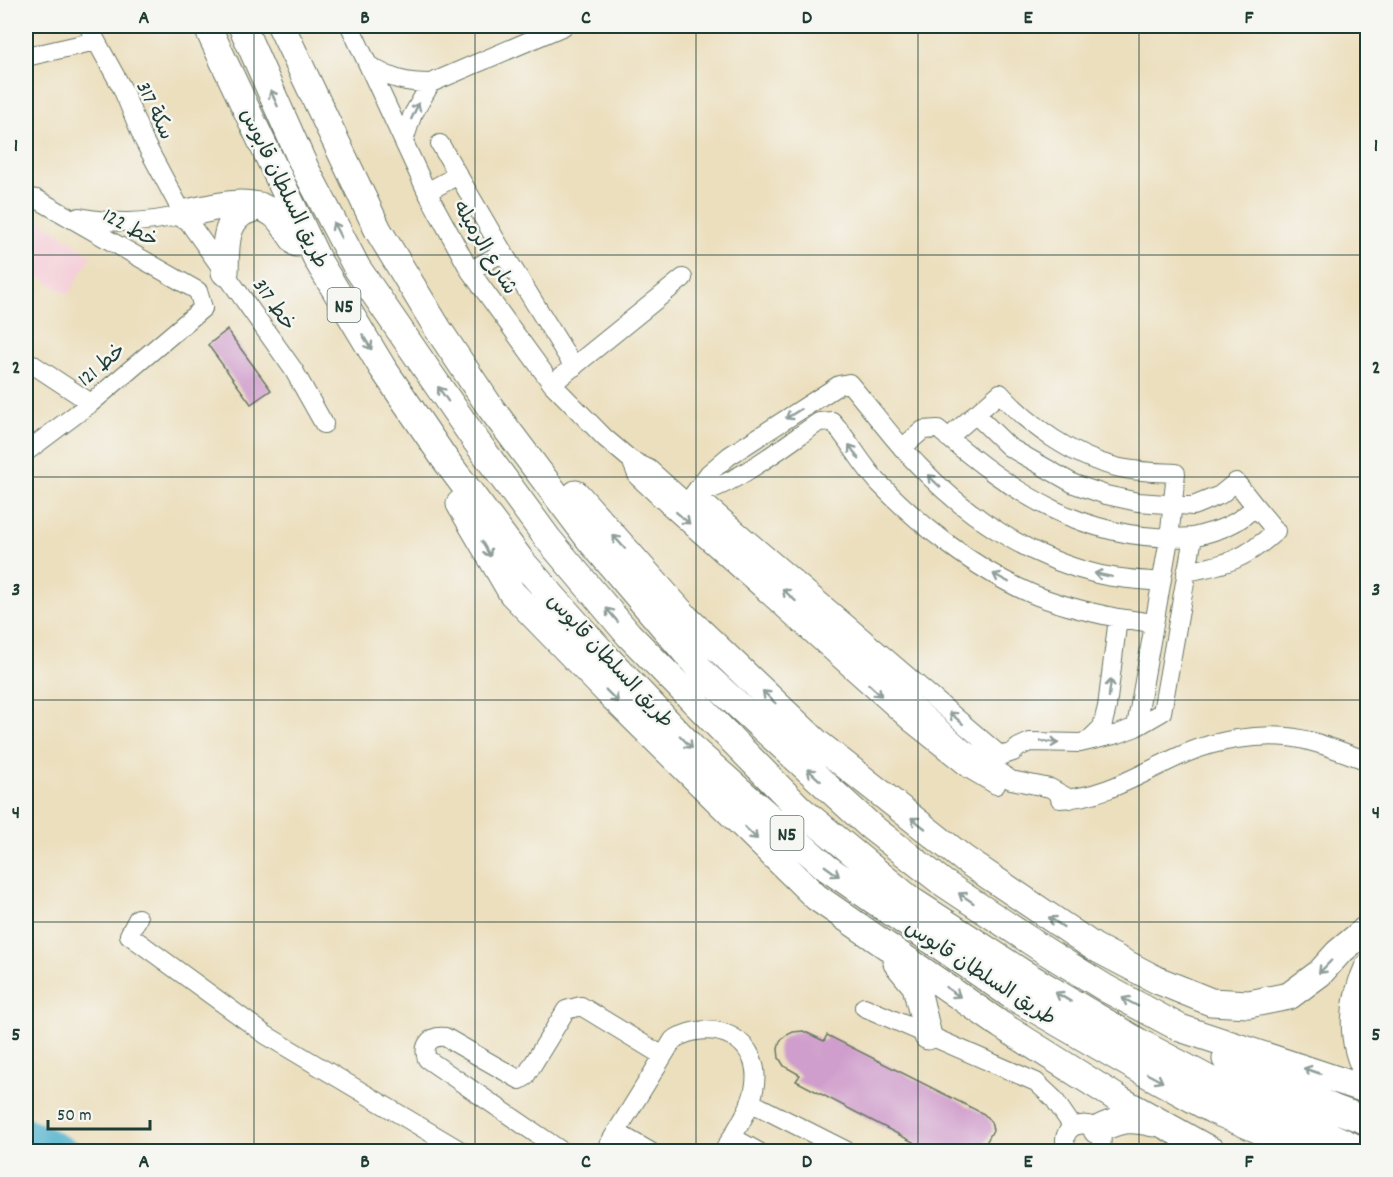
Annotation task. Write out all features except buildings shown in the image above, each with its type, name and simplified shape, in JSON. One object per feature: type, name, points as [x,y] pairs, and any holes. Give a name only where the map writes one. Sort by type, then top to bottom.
[{"type":"highway","name":"طريق السلطان قابوس","points":[[207,26],[318,261],[382,367],[444,458],[522,562],[696,752],[826,868],[1014,997],[1135,1067],[1218,1099]]},
{"type":"highway","name":"طريق السلطان قابوس","points":[[242,26],[305,168],[357,268],[410,348],[548,539],[629,634],[800,808],[912,901],[1021,972],[1142,1044],[1218,1099]]},
{"type":"highway","points":[[285,35],[378,230],[438,329],[490,407],[590,540],[705,675],[870,826],[942,882],[1107,989],[1180,1028],[1207,1049],[1335,1109],[1368,1121]]},
{"type":"highway","points":[[183,214],[240,204],[260,206],[276,215],[295,242],[318,261]]},
{"type":"highway","points":[[225,272],[228,235],[233,221],[260,206]]},
{"type":"highway","points":[[490,407],[581,500],[686,618],[816,742],[964,859],[1094,947],[1156,980],[1211,1002],[1249,1004],[1288,996],[1320,973],[1338,953],[1368,928]]},
{"type":"highway","points":[[444,458],[459,503],[512,593],[611,695],[816,897],[1001,1025],[1162,1125],[1213,1152]]},
{"type":"highway","points":[[869,934],[916,986],[928,1036]]},
{"type":"highway","points":[[1180,1028],[1365,1085],[1355,1028],[1357,1003],[1362,980],[1368,968]]},
{"type":"highway","points":[[1218,1099],[1311,1152]]},
{"type":"highway","points":[[1218,1099],[1365,1152]]},
{"type":"highway","points":[[1094,1142],[1114,1121],[1130,1119],[1162,1125]]},
{"type":"street","name":"شارع الرميله","points":[[350,26],[428,192],[470,271],[552,384],[605,438],[631,460]]},
{"type":"street","points":[[370,66],[388,76],[411,83],[431,83],[564,26]]},
{"type":"street","points":[[26,57],[92,33]]},
{"type":"street","name":"سكة 317","points":[[92,33],[122,88],[144,141],[183,214]]},
{"type":"street","points":[[404,141],[412,116],[431,83]]},
{"type":"street","points":[[440,144],[502,252],[574,367]]},
{"type":"street","points":[[428,192],[458,175]]},
{"type":"street","name":"خط 122","points":[[26,197],[37,200],[198,291],[204,308]]},
{"type":"street","points":[[60,213],[105,222],[159,221],[183,214]]},
{"type":"street","name":"خط 317","points":[[183,214],[293,369],[324,424]]},
{"type":"street","points":[[470,271],[502,252]]},
{"type":"street","points":[[552,384],[683,278]]},
{"type":"street","name":"خط 121","points":[[26,452],[91,403],[204,308]]},
{"type":"street","points":[[26,360],[91,403]]},
{"type":"street","points":[[691,498],[709,473],[729,456],[793,414],[844,383],[849,383],[902,448],[946,493],[1000,531],[1035,552],[1098,574],[1161,582]]},
{"type":"street","points":[[948,438],[1000,393],[1035,426],[1095,460],[1133,470],[1176,473],[1169,538],[1136,727]]},
{"type":"street","points":[[975,414],[1009,447],[1074,484],[1106,495],[1138,502],[1193,506],[1220,495],[1236,482],[1276,531],[1250,553],[1236,560],[1186,572]]},
{"type":"street","points":[[691,498],[710,492],[728,482],[819,422],[832,420],[855,453],[885,489],[916,518],[984,569],[1030,593],[1076,609],[1153,623]]},
{"type":"street","points":[[902,448],[923,430],[938,429],[1004,482],[1040,504],[1109,531],[1169,538],[1192,537],[1225,529],[1256,506]]},
{"type":"street","points":[[631,460],[649,469],[691,498],[897,692],[964,749],[1000,758],[1017,782],[1050,788],[1070,799]]},
{"type":"street","points":[[631,460],[638,477],[911,723],[969,769],[998,787],[1030,796],[1070,799],[1104,791],[1190,751],[1250,738],[1289,737],[1330,747],[1368,761]]},
{"type":"street","points":[[934,741],[979,766],[1035,741],[1071,744],[1118,734],[1162,712],[1192,537]]},
{"type":"street","points":[[1089,740],[1102,727],[1107,707],[1118,618]]},
{"type":"street","points":[[1000,758],[1017,782]]},
{"type":"street","points":[[138,918],[129,934],[266,1035],[462,1152]]},
{"type":"street","points":[[562,1152],[427,1059],[425,1050],[428,1041],[436,1036],[446,1037],[516,1079],[522,1080],[566,1010],[580,1006],[663,1056]]},
{"type":"street","points":[[864,1007],[1036,1082],[1094,1142]]},
{"type":"street","points":[[604,1152],[673,1040],[684,1033],[708,1028],[732,1036],[742,1044],[754,1066],[755,1084],[732,1147],[759,1152]]},
{"type":"street","points":[[750,1102],[849,1152]]},
{"type":"street","points":[[616,1131],[651,1152]]},
{"type":"street","points":[[1067,1151],[1065,1138],[1094,1142]]},
{"type":"shaded area","points":[[26,211],[92,255],[68,295],[26,268]]},
{"type":"waterway","points":[[26,1129],[71,1152]]}]
